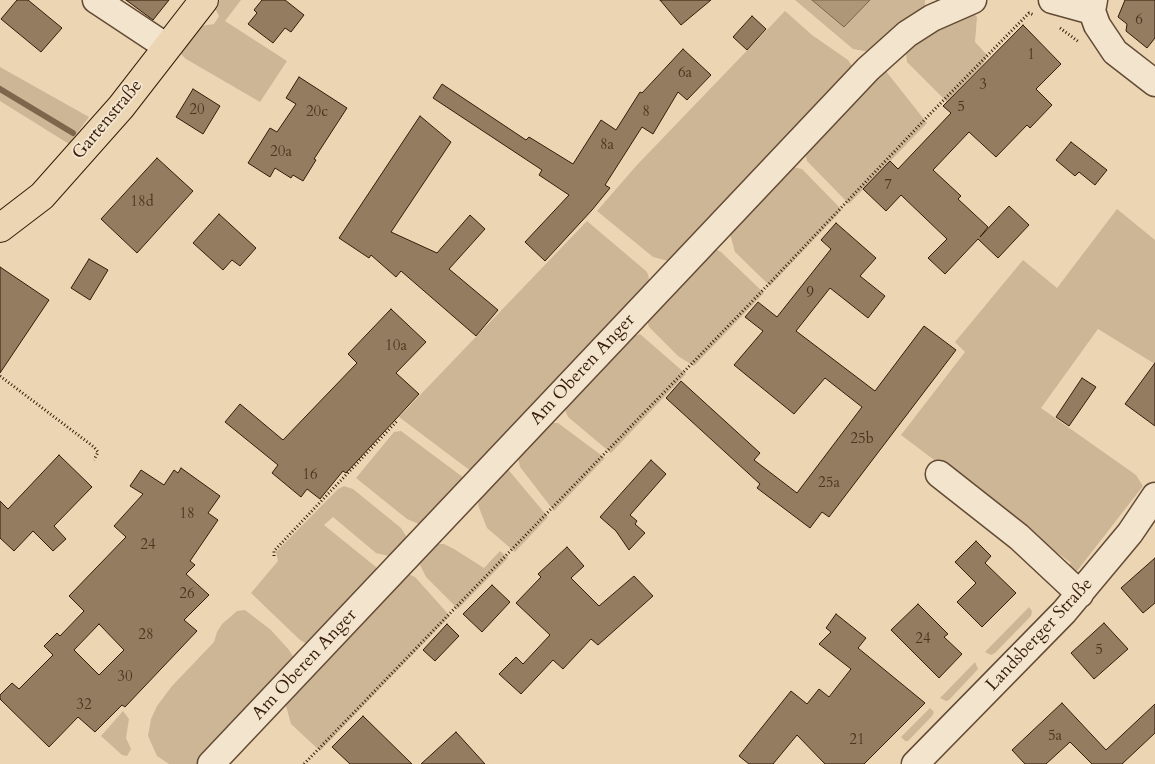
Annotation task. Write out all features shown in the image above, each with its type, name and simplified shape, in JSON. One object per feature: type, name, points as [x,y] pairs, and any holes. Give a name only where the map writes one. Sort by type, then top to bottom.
[{"type":"main road","name":"Gartenstraße","points":[[0,228],[42,196],[121,107],[204,0]]},
{"type":"street","points":[[96,0],[167,47]]},
{"type":"street","name":"Am Oberen Anger","points":[[211,764],[868,69],[907,34],[932,18],[973,0]]},
{"type":"street","points":[[1047,13],[1093,6],[1097,25],[1115,52],[1155,83]]},
{"type":"street","points":[[939,474],[1019,537],[1080,594]]},
{"type":"street","name":"Landsberger Straße","points":[[915,764],[1003,676],[1080,594],[1130,533],[1155,496]]},
{"type":"path","points":[[304,764],[1029,13],[1047,13],[1082,45]]},
{"type":"path","points":[[0,376],[94,447],[98,452],[94,460]]},
{"type":"path","points":[[274,556],[274,551],[397,421]]},
{"type":"shaded area","points":[[220,0],[241,0],[225,21],[287,61],[260,102],[186,59],[181,54],[201,26],[214,24],[219,16],[215,8]]},
{"type":"shaded area","points":[[795,0],[925,0],[925,5],[918,14],[874,50],[864,51],[853,49]]},
{"type":"shaded area","points":[[812,0],[870,0],[844,27]]},
{"type":"shaded area","points":[[785,11],[812,35],[848,60],[854,69],[680,255],[668,261],[653,257],[597,211],[636,166]]},
{"type":"shaded area","points":[[973,13],[977,17],[975,42],[987,55],[984,63],[947,102],[907,62],[906,53],[920,36]]},
{"type":"shaded area","points":[[0,67],[89,117],[69,144],[0,101]]},
{"type":"shaded area","points":[[885,70],[927,123],[849,204],[807,161],[805,153]]},
{"type":"shaded area","points":[[793,167],[802,169],[842,210],[770,286],[735,252],[730,234]]},
{"type":"shaded area","points":[[1117,209],[1155,240],[1155,364],[1098,329],[1041,408],[1136,475],[1143,486],[1074,575],[1063,572],[1071,563],[901,435],[965,352],[955,342],[1023,260],[1057,288]]},
{"type":"shaded area","points":[[587,221],[646,271],[650,285],[474,470],[468,469],[399,417]]},
{"type":"shaded area","points":[[714,248],[721,252],[764,293],[694,366],[678,356],[649,327],[647,320]]},
{"type":"shaded area","points":[[640,334],[686,374],[611,453],[568,417],[565,410],[629,338]]},
{"type":"shaded area","points":[[549,423],[558,423],[605,458],[554,511],[520,467],[518,457]]},
{"type":"shaded area","points":[[401,431],[464,478],[421,525],[407,519],[356,478],[394,432]]},
{"type":"shaded area","points":[[506,467],[548,517],[515,552],[487,528],[478,505],[480,494]]},
{"type":"shaded area","points":[[344,486],[353,489],[401,528],[408,539],[396,555],[389,556],[376,553],[333,517],[324,525],[376,567],[377,571],[309,645],[300,640],[251,593],[278,561],[276,552],[338,489]]},
{"type":"shaded area","points":[[435,544],[444,544],[484,568],[500,551],[508,558],[458,609],[426,577],[420,565],[420,558]]},
{"type":"shaded area","points":[[406,573],[415,577],[450,616],[320,751],[291,724],[286,706],[287,700]]},
{"type":"shaded area","points":[[1029,607],[1032,611],[1031,616],[995,653],[991,655],[985,652]]},
{"type":"shaded area","points":[[245,610],[271,630],[294,658],[204,764],[169,764],[157,756],[148,736],[151,719],[157,706],[172,686],[214,642],[222,624],[237,611]]},
{"type":"shaded area","points":[[975,662],[978,669],[949,700],[946,701],[940,698]]},
{"type":"shaded area","points":[[930,708],[934,712],[932,716],[908,741],[905,741],[901,737]]},
{"type":"shaded area","points":[[123,711],[129,719],[126,738],[131,749],[127,756],[122,755],[101,736]]},
{"type":"building","points":[[17,0],[28,0],[62,28],[41,52],[1,19]]},
{"type":"building","points":[[126,0],[169,0],[153,20]]},
{"type":"building","points":[[262,0],[285,0],[304,15],[291,32],[285,28],[273,43],[248,24],[257,13],[254,10]]},
{"type":"building","points":[[660,0],[711,0],[681,25]]},
{"type":"building","points":[[1125,0],[1155,0],[1155,38],[1147,48],[1126,31],[1127,24],[1118,17]]},
{"type":"building","points":[[752,16],[766,29],[747,50],[733,37]]},
{"type":"building","points":[[1023,25],[1061,64],[1036,89],[1052,105],[1030,128],[1027,125],[996,157],[969,132],[933,170],[961,196],[958,199],[988,227],[980,237],[1009,206],[1029,225],[998,258],[978,239],[945,274],[928,258],[947,239],[901,195],[886,211],[863,189],[890,161],[898,169],[951,113],[943,106]]},
{"type":"building","points":[[683,49],[711,75],[687,100],[678,92],[653,134],[642,127],[605,185],[610,188],[545,261],[525,242],[569,195],[539,175],[542,170],[433,98],[442,84],[526,140],[529,137],[573,164],[601,120],[616,130],[640,92],[642,93]]},
{"type":"building","points":[[299,77],[347,108],[314,159],[316,160],[303,181],[293,175],[291,178],[275,168],[270,177],[248,163],[270,128],[277,132],[296,104],[286,98]]},
{"type":"building","points":[[193,89],[220,106],[203,134],[176,117]]},
{"type":"building","points":[[420,116],[451,142],[391,232],[437,253],[470,215],[485,229],[449,269],[498,310],[476,336],[401,271],[396,277],[371,255],[369,258],[339,238]]},
{"type":"building","points":[[1071,142],[1107,170],[1095,185],[1079,172],[1075,176],[1056,160]]},
{"type":"building","points":[[157,158],[193,191],[137,253],[101,219]]},
{"type":"building","points":[[219,214],[256,248],[240,266],[232,260],[223,270],[193,243]]},
{"type":"building","points":[[836,223],[876,258],[860,276],[885,296],[868,318],[830,288],[796,331],[875,391],[924,326],[956,350],[829,517],[822,512],[810,528],[757,488],[760,484],[666,398],[681,381],[760,453],[754,460],[797,493],[862,407],[825,378],[794,414],[734,365],[763,331],[745,317],[758,302],[777,317],[831,249],[821,240]]},
{"type":"building","points":[[89,259],[108,270],[90,300],[71,288]]},
{"type":"building","points":[[0,267],[49,300],[0,373]]},
{"type":"building","points":[[391,309],[426,342],[396,373],[419,394],[346,473],[343,471],[320,499],[307,489],[301,497],[272,473],[278,465],[225,422],[240,404],[283,440],[357,363],[348,354]]},
{"type":"building","points":[[1155,363],[1155,426],[1125,404]]},
{"type":"building","points":[[1082,378],[1096,387],[1069,426],[1056,417]]},
{"type":"building","points":[[59,455],[92,487],[54,526],[66,539],[53,551],[33,531],[14,551],[0,538],[0,501],[8,509]]},
{"type":"building","points":[[651,460],[666,474],[630,515],[637,521],[635,524],[645,533],[629,550],[616,531],[600,517]]},
{"type":"building","points":[[181,468],[220,496],[208,513],[218,520],[190,561],[195,565],[186,574],[209,595],[184,620],[197,631],[125,707],[122,705],[95,732],[78,717],[49,747],[0,699],[0,695],[12,683],[19,689],[53,655],[44,646],[57,633],[60,636],[84,611],[69,596],[126,537],[114,526],[143,494],[130,486],[141,470],[164,485],[174,470],[178,473]],"holes":[[[99,624],[124,650],[99,675],[74,650]]]},
{"type":"building","points":[[976,541],[991,556],[985,563],[1016,593],[982,627],[957,602],[976,583],[955,562]]},
{"type":"building","points":[[567,547],[584,566],[571,578],[599,606],[634,576],[653,596],[598,645],[591,639],[563,669],[553,660],[521,694],[499,674],[516,657],[523,664],[550,635],[516,603],[541,577],[538,574]]},
{"type":"building","points":[[1155,558],[1155,603],[1143,613],[1121,588]]},
{"type":"building","points":[[492,585],[510,602],[482,632],[463,614]]},
{"type":"building","points":[[918,604],[948,634],[944,637],[962,654],[939,678],[891,630]]},
{"type":"building","points":[[836,614],[866,638],[858,648],[925,703],[864,764],[825,764],[797,735],[773,764],[749,764],[739,756],[791,691],[807,704],[819,689],[829,697],[851,669],[819,644],[831,632],[826,628]]},
{"type":"building","points":[[1104,623],[1128,649],[1094,679],[1071,653]]},
{"type":"building","points":[[447,624],[459,636],[435,661],[423,650]]},
{"type":"building","points":[[1062,703],[1106,750],[1155,704],[1155,733],[1122,764],[1092,764],[1070,742],[1046,764],[1025,764],[1012,750]]},
{"type":"building","points":[[363,716],[412,764],[350,764],[332,747]]},
{"type":"building","points":[[456,732],[485,764],[421,764]]},
{"type":"waterway","points":[[0,89],[73,133]]}]
